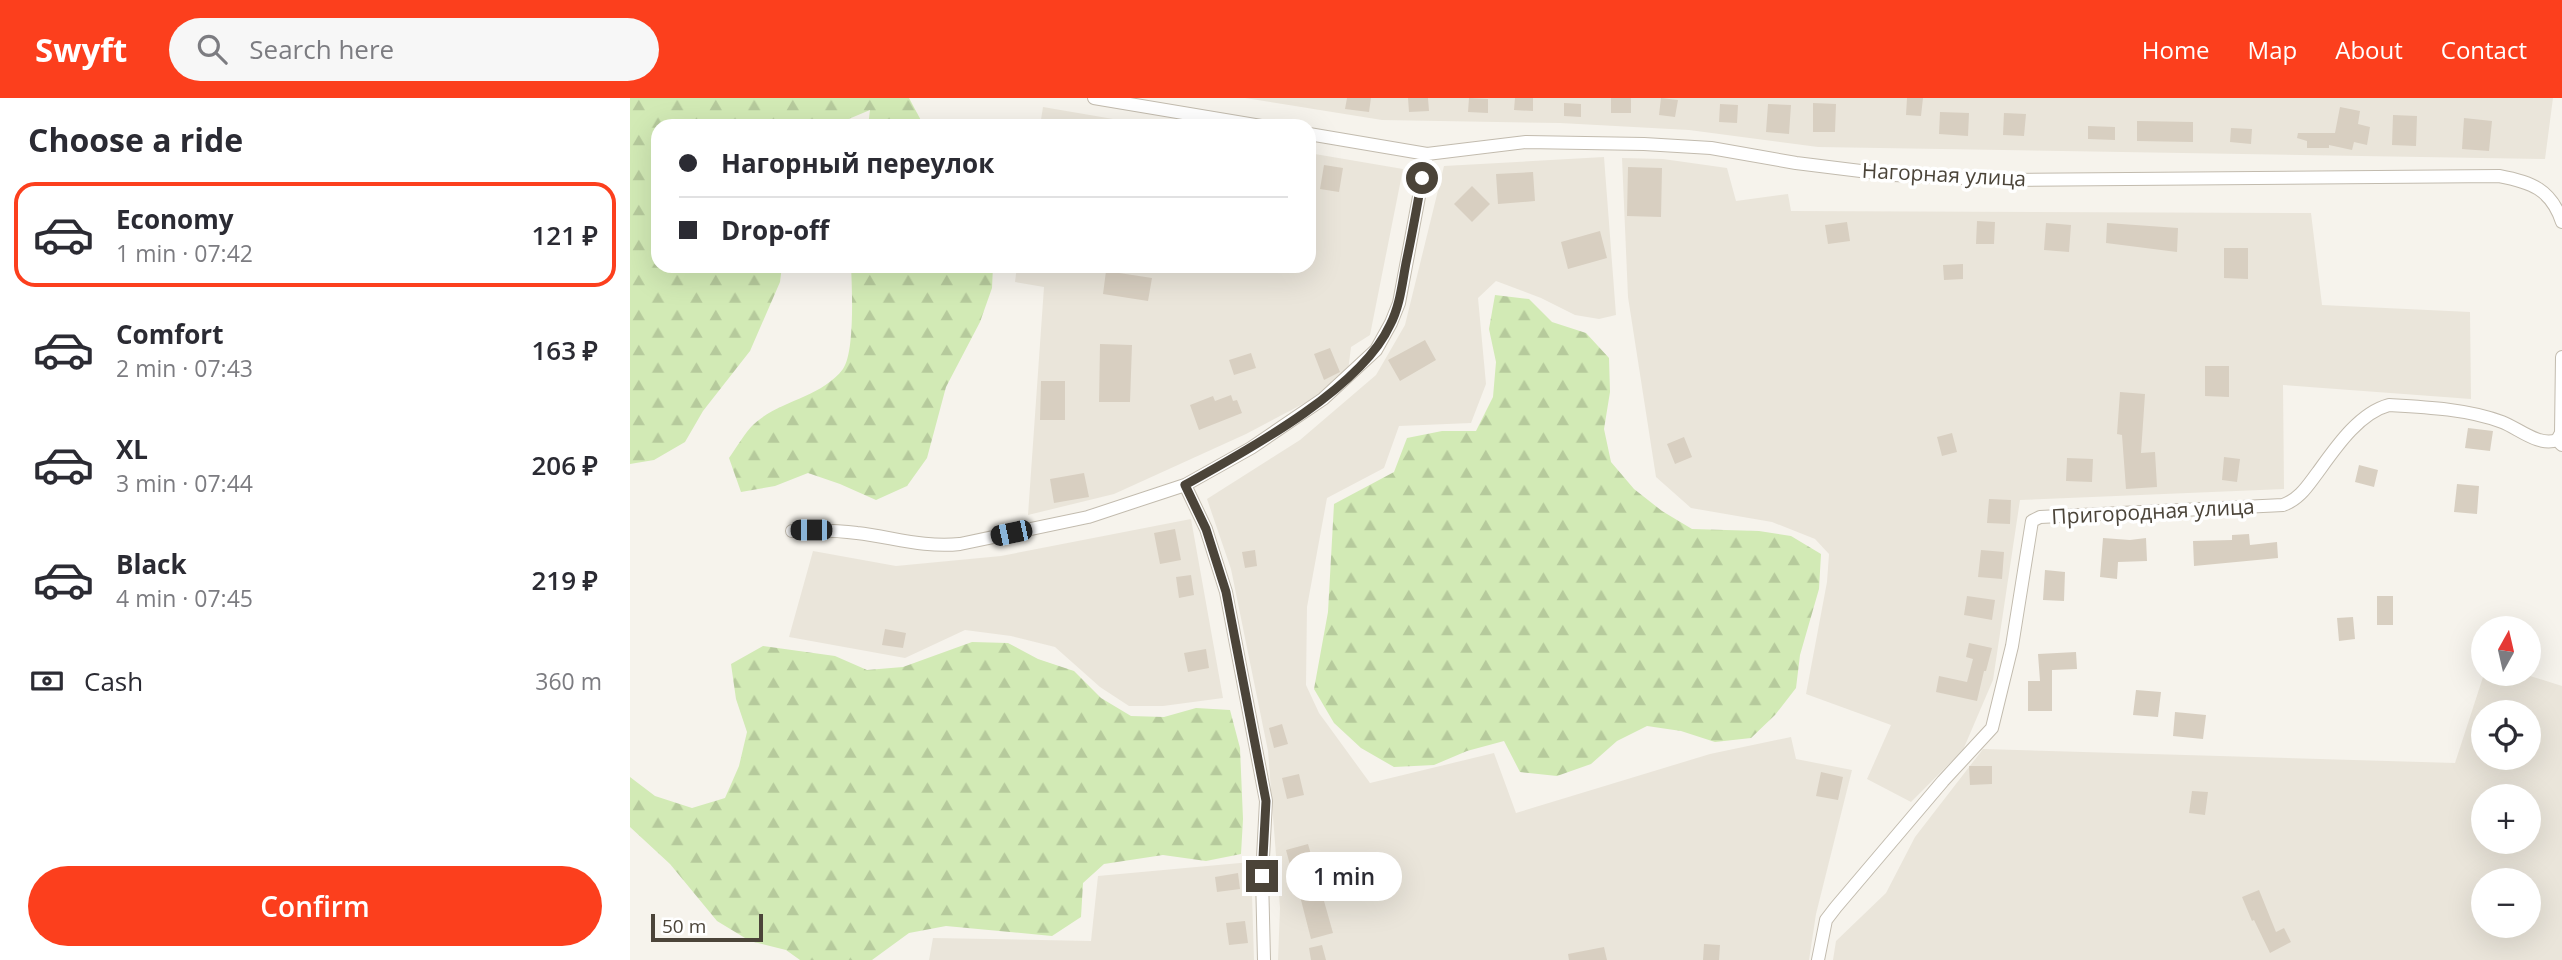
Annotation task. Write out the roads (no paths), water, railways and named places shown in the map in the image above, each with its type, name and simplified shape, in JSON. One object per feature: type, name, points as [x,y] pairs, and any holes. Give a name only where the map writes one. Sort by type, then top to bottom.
[{"type":"street","points":[[1094,98],[1219,119]]},
{"type":"street","name":"Нагорная улица","points":[[1316,135],[1427,154],[1526,142],[1711,148],[1796,163],[1893,175],[2011,180],[2500,176],[2524,181],[2544,192],[2557,209],[2562,222]]},
{"type":"street","points":[[792,530],[858,533],[942,546],[960,544],[1088,517],[1185,485],[1251,448],[1323,399],[1376,350],[1399,303],[1427,154]]},
{"type":"street","points":[[2560,443],[2562,357]]},
{"type":"street","name":"Пригородная улица","points":[[1818,960],[1822,934],[1831,914],[1943,781],[1992,728],[2012,646],[2032,521],[2040,517],[2283,505],[2302,494],[2331,454],[2365,416],[2376,408],[2389,405],[2477,416],[2501,422],[2539,440],[2560,443]]},
{"type":"street","points":[[1185,485],[1206,529],[1226,592],[1266,801],[1262,876],[1264,960]]}]
